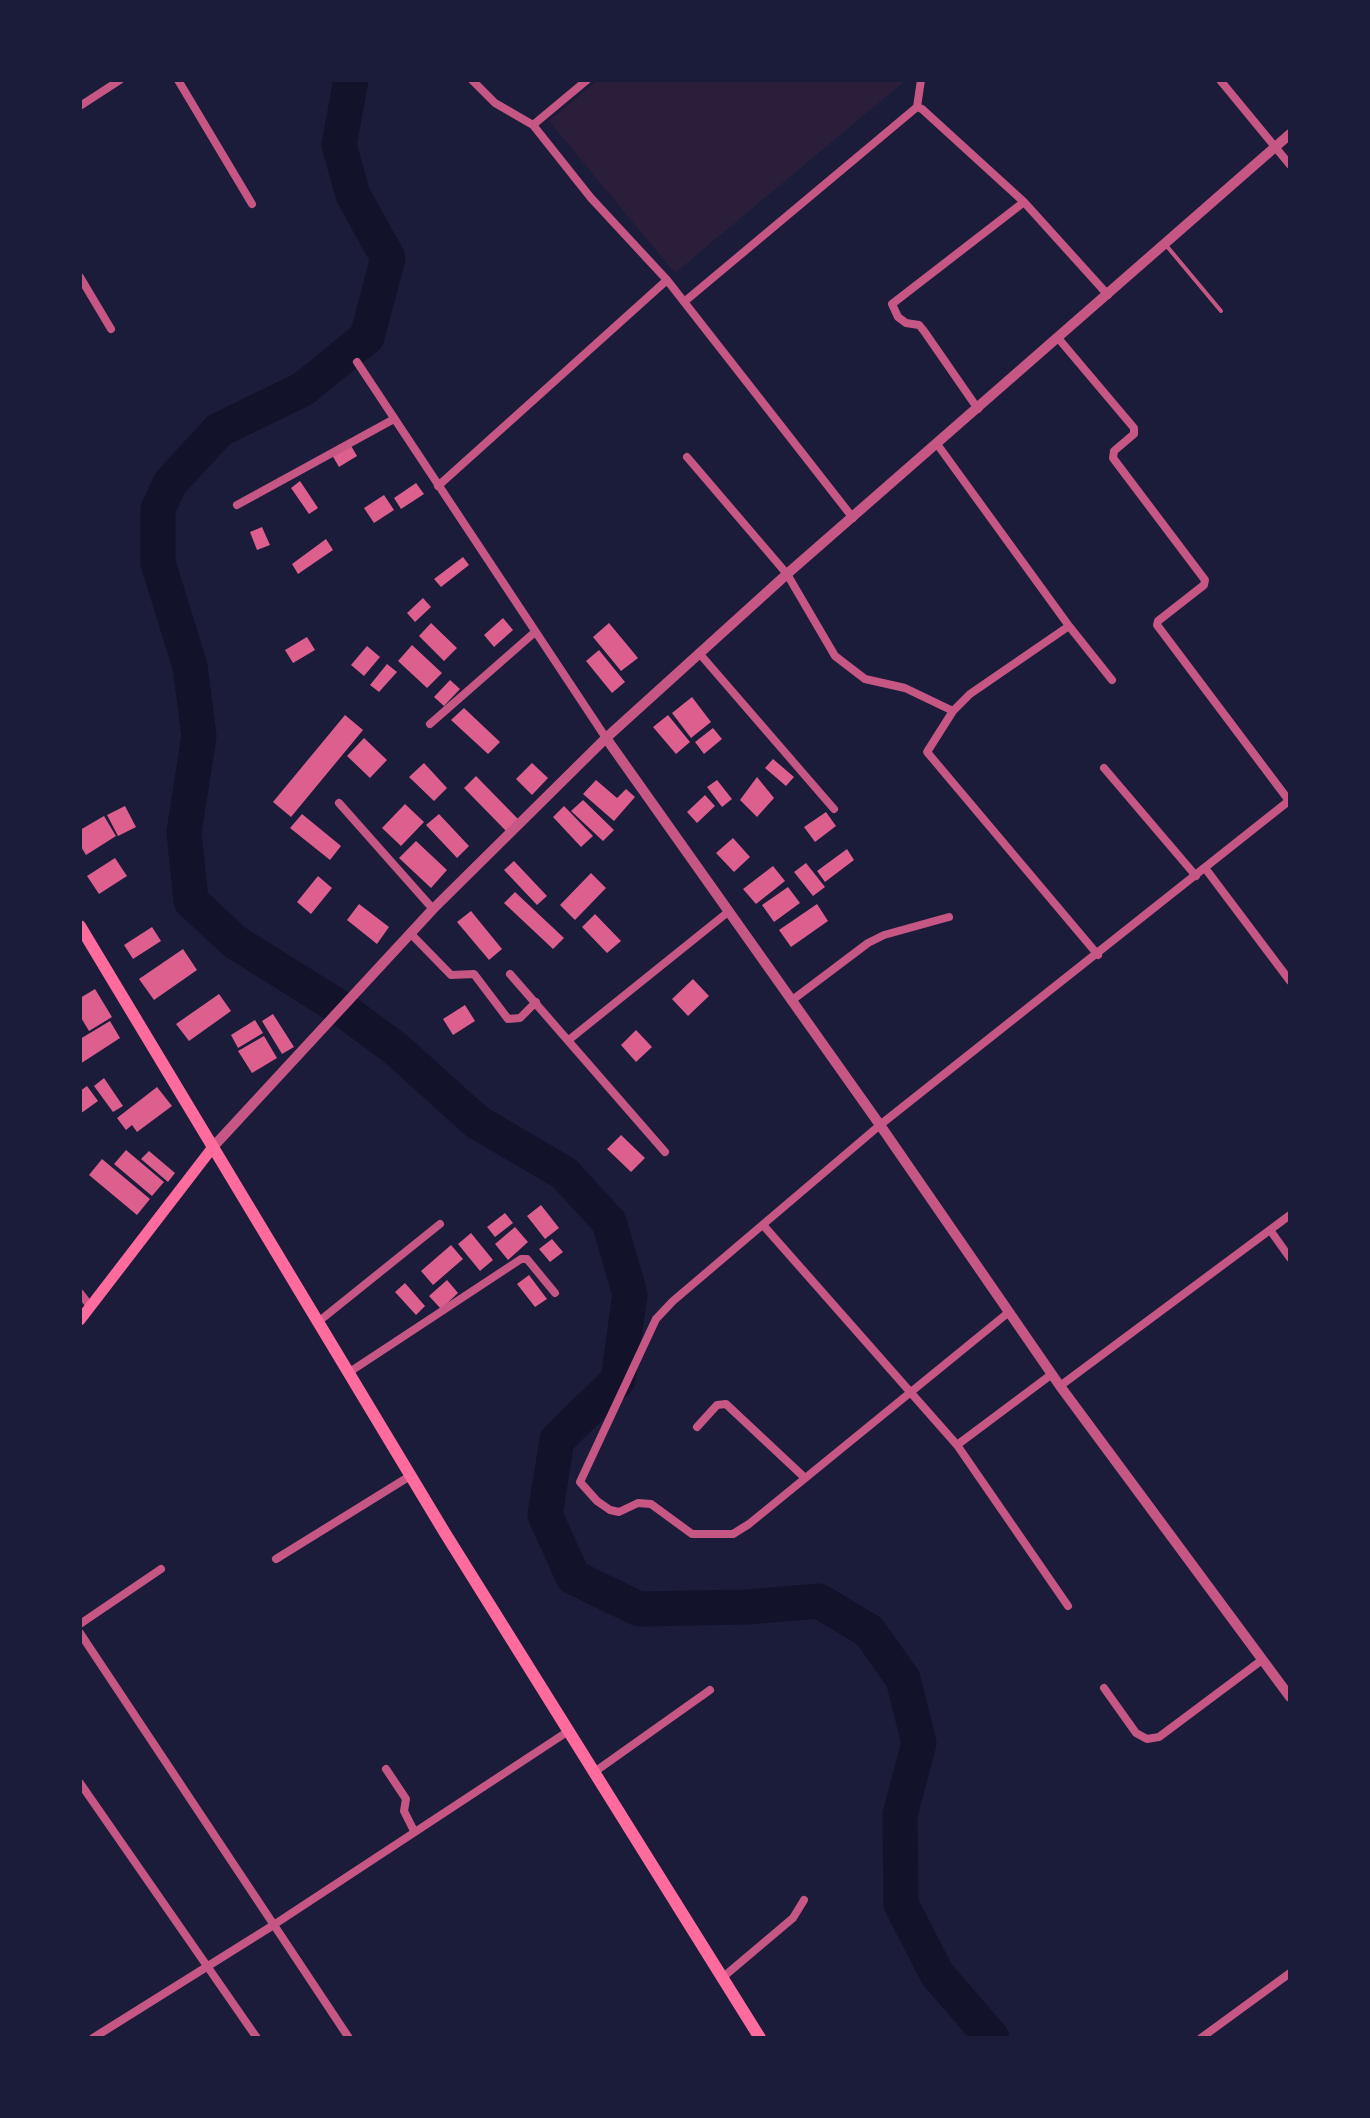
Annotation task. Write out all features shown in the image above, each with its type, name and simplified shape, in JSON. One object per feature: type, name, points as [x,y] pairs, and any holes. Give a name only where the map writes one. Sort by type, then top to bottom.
[{"type":"highway","points":[[80,926],[410,1476],[760,2038]]},
{"type":"main road","points":[[80,1320],[214,1147]]},
{"type":"street","points":[[80,106],[120,80]]},
{"type":"street","points":[[178,80],[252,204]]},
{"type":"street","points":[[472,80],[495,103],[532,125],[591,198],[667,280],[853,518]]},
{"type":"street","points":[[532,125],[588,80]]},
{"type":"street","points":[[684,302],[917,107],[921,80]]},
{"type":"street","points":[[1220,80],[1290,166]]},
{"type":"street","points":[[917,107],[1024,202],[1108,295]]},
{"type":"street","points":[[214,1147],[433,909],[606,738],[787,574],[1290,134]]},
{"type":"street","points":[[978,409],[924,332],[918,325],[906,323],[892,304],[1024,202]]},
{"type":"street","points":[[80,277],[111,329]]},
{"type":"street","points":[[438,486],[667,280]]},
{"type":"street","points":[[1010,1312],[740,1530],[706,1536],[692,1534],[651,1504],[638,1503],[620,1512],[610,1510],[580,1482],[656,1319],[880,1125],[1290,801],[1157,625],[1205,580],[1113,458],[1114,452],[1134,434],[1134,428],[1058,338]]},
{"type":"street","points":[[357,362],[606,738],[1060,1386],[1290,1697]]},
{"type":"street","points":[[237,506],[394,419]]},
{"type":"street","points":[[937,444],[1112,680]]},
{"type":"street","points":[[687,457],[787,574],[835,656],[865,679],[905,688],[953,711]]},
{"type":"street","points":[[1070,626],[986,680],[953,711],[927,752],[1098,955]]},
{"type":"street","points":[[430,724],[535,632]]},
{"type":"street","points":[[699,653],[834,809]]},
{"type":"street","points":[[1104,768],[1196,876]]},
{"type":"street","points":[[340,803],[433,909]]},
{"type":"street","points":[[1205,868],[1290,981]]},
{"type":"street","points":[[570,1039],[728,912]]},
{"type":"street","points":[[791,1001],[884,935],[948,918]]},
{"type":"street","points":[[410,933],[451,976],[474,974],[508,1019],[520,1018],[536,1002]]},
{"type":"street","points":[[510,974],[666,1152]]},
{"type":"street","points":[[1060,1386],[1290,1215]]},
{"type":"street","points":[[318,1322],[440,1224]]},
{"type":"street","points":[[763,1225],[957,1444],[1068,1606]]},
{"type":"street","points":[[1270,1230],[1290,1258]]},
{"type":"street","points":[[348,1372],[522,1258],[555,1293]]},
{"type":"street","points":[[80,1293],[90,1306]]},
{"type":"street","points":[[957,1444],[1052,1374]]},
{"type":"street","points":[[697,1427],[718,1405],[726,1404],[805,1478]]},
{"type":"street","points":[[276,1559],[410,1476]]},
{"type":"street","points":[[80,1624],[161,1569]]},
{"type":"street","points":[[80,1633],[348,2038]]},
{"type":"street","points":[[1104,1688],[1136,1733],[1147,1739],[1159,1737],[1262,1660]]},
{"type":"street","points":[[593,1773],[710,1690]]},
{"type":"street","points":[[93,2038],[567,1732]]},
{"type":"street","points":[[386,1770],[406,1800],[404,1811],[414,1831]]},
{"type":"street","points":[[80,1782],[258,2038]]},
{"type":"street","points":[[722,1978],[792,1918],[804,1900]]},
{"type":"street","points":[[1201,2038],[1290,1973]]},
{"type":"lane","points":[[1165,244],[1221,311]]},
{"type":"shaded area","points":[[598,80],[906,80],[675,273],[549,121]]},
{"type":"building","points":[[350,444],[357,456],[339,467],[332,455]]},
{"type":"building","points":[[300,481],[318,508],[309,514],[291,488]]},
{"type":"building","points":[[416,483],[424,494],[401,509],[394,498]]},
{"type":"building","points":[[384,495],[394,510],[374,523],[364,508]]},
{"type":"building","points":[[262,527],[270,545],[257,550],[250,532]]},
{"type":"building","points":[[326,539],[333,550],[298,574],[292,564]]},
{"type":"building","points":[[463,557],[469,565],[441,587],[434,579]]},
{"type":"building","points":[[423,598],[431,607],[415,622],[407,613]]},
{"type":"building","points":[[503,618],[513,630],[494,647],[484,635]]},
{"type":"building","points":[[431,623],[457,648],[444,661],[419,636]]},
{"type":"building","points":[[609,623],[638,658],[621,671],[593,637]]},
{"type":"building","points":[[307,637],[315,650],[293,663],[285,650]]},
{"type":"building","points":[[412,645],[442,673],[427,688],[398,661]]},
{"type":"building","points":[[367,646],[380,657],[364,676],[351,665]]},
{"type":"building","points":[[599,650],[625,682],[612,693],[586,661]]},
{"type":"building","points":[[387,664],[397,672],[379,692],[370,685]]},
{"type":"building","points":[[450,680],[460,689],[444,706],[434,697]]},
{"type":"building","points":[[692,697],[711,722],[691,738],[672,713]]},
{"type":"building","points":[[464,708],[500,742],[488,754],[451,720]]},
{"type":"building","points":[[345,715],[363,730],[291,817],[273,802]]},
{"type":"building","points":[[668,715],[690,742],[676,754],[653,727]]},
{"type":"building","points":[[713,728],[722,739],[704,754],[695,742]]},
{"type":"building","points":[[364,738],[387,760],[370,778],[347,756]]},
{"type":"building","points":[[773,759],[794,777],[786,786],[765,768]]},
{"type":"building","points":[[424,763],[447,788],[434,801],[409,777]]},
{"type":"building","points":[[532,763],[548,778],[532,795],[516,779]]},
{"type":"building","points":[[476,776],[518,819],[506,831],[464,788]]},
{"type":"building","points":[[757,777],[774,798],[757,817],[740,800]]},
{"type":"building","points":[[596,780],[617,798],[626,789],[635,797],[614,821],[583,794]]},
{"type":"building","points":[[717,780],[732,799],[722,807],[707,787]]},
{"type":"building","points":[[705,795],[715,806],[697,823],[687,812]]},
{"type":"building","points":[[583,800],[614,830],[603,841],[571,811]]},
{"type":"building","points":[[405,804],[424,822],[401,846],[382,828]]},
{"type":"building","points":[[125,806],[136,827],[118,836],[107,815]]},
{"type":"building","points":[[564,806],[593,836],[581,847],[553,817]]},
{"type":"building","points":[[826,812],[836,826],[815,842],[804,827]]},
{"type":"building","points":[[302,814],[341,846],[330,860],[290,828]]},
{"type":"building","points":[[439,814],[469,846],[457,858],[426,825]]},
{"type":"building","points":[[104,816],[116,836],[86,855],[80,845],[80,830]]},
{"type":"building","points":[[733,838],[750,857],[734,872],[716,853]]},
{"type":"building","points":[[416,841],[447,870],[431,888],[399,858]]},
{"type":"building","points":[[847,849],[854,860],[825,882],[817,871]]},
{"type":"building","points":[[115,858],[127,876],[99,894],[87,876]]},
{"type":"building","points":[[514,861],[547,896],[537,905],[504,870]]},
{"type":"building","points":[[806,863],[825,887],[813,896],[794,872]]},
{"type":"building","points":[[773,866],[785,881],[756,904],[743,889]]},
{"type":"building","points":[[591,873],[606,888],[575,920],[560,905]]},
{"type":"building","points":[[318,876],[332,888],[311,914],[297,902]]},
{"type":"building","points":[[788,887],[800,903],[774,922],[762,905]]},
{"type":"building","points":[[515,892],[564,938],[553,949],[504,903]]},
{"type":"building","points":[[359,904],[389,927],[377,944],[347,920]]},
{"type":"building","points":[[817,904],[828,921],[791,947],[779,930]]},
{"type":"building","points":[[471,911],[502,949],[489,960],[457,922]]},
{"type":"building","points":[[595,914],[621,941],[607,953],[582,927]]},
{"type":"building","points":[[152,927],[161,941],[133,959],[124,945]]},
{"type":"building","points":[[183,949],[197,970],[154,1000],[139,979]]},
{"type":"building","points":[[693,979],[709,996],[688,1016],[672,999]]},
{"type":"building","points":[[95,989],[112,1017],[89,1031],[80,1016],[80,998]]},
{"type":"building","points":[[219,994],[231,1011],[189,1041],[176,1024]]},
{"type":"building","points":[[465,1005],[475,1021],[453,1035],[443,1019]]},
{"type":"building","points":[[273,1014],[294,1047],[282,1054],[262,1021]]},
{"type":"building","points":[[255,1020],[263,1033],[238,1048],[231,1035]]},
{"type":"building","points":[[110,1021],[120,1038],[80,1064],[80,1039]]},
{"type":"building","points":[[636,1030],[652,1047],[636,1062],[621,1045]]},
{"type":"building","points":[[264,1036],[277,1058],[252,1073],[238,1051]]},
{"type":"building","points":[[104,1078],[123,1106],[113,1112],[94,1086]]},
{"type":"building","points":[[87,1086],[98,1101],[80,1114],[80,1091]]},
{"type":"building","points":[[157,1087],[172,1106],[137,1132],[132,1125],[126,1130],[117,1118]]},
{"type":"building","points":[[621,1135],[645,1158],[631,1172],[607,1149]]},
{"type":"building","points":[[126,1150],[164,1182],[152,1196],[114,1164]]},
{"type":"building","points":[[149,1151],[175,1173],[168,1182],[141,1159]]},
{"type":"building","points":[[102,1159],[150,1199],[137,1215],[89,1175]]},
{"type":"building","points":[[541,1205],[559,1228],[545,1239],[527,1216]]},
{"type":"building","points":[[505,1213],[513,1223],[495,1237],[487,1227]]},
{"type":"building","points":[[515,1227],[528,1242],[508,1260],[495,1244]]},
{"type":"building","points":[[471,1233],[493,1260],[480,1271],[458,1244]]},
{"type":"building","points":[[552,1239],[563,1252],[550,1262],[539,1249]]},
{"type":"building","points":[[451,1245],[463,1259],[433,1285],[421,1271]]},
{"type":"building","points":[[529,1275],[547,1299],[535,1307],[517,1284]]},
{"type":"building","points":[[447,1280],[458,1293],[441,1309],[429,1296]]},
{"type":"building","points":[[405,1283],[425,1306],[416,1315],[395,1292]]},
{"type":"waterway","points":[[351,80],[339,145],[353,195],[388,258],[367,337],[303,389],[219,430],[170,483],[158,509],[158,563],[190,666],[199,736],[184,832],[191,901],[235,942],[342,1009],[396,1049],[477,1122],[564,1173],[609,1222],[630,1294],[618,1380],[557,1440],[545,1515],[573,1577],[639,1609],[819,1601],[869,1631],[903,1679],[919,1743],[900,1815],[901,1904],[937,1974],[992,2038]]}]
